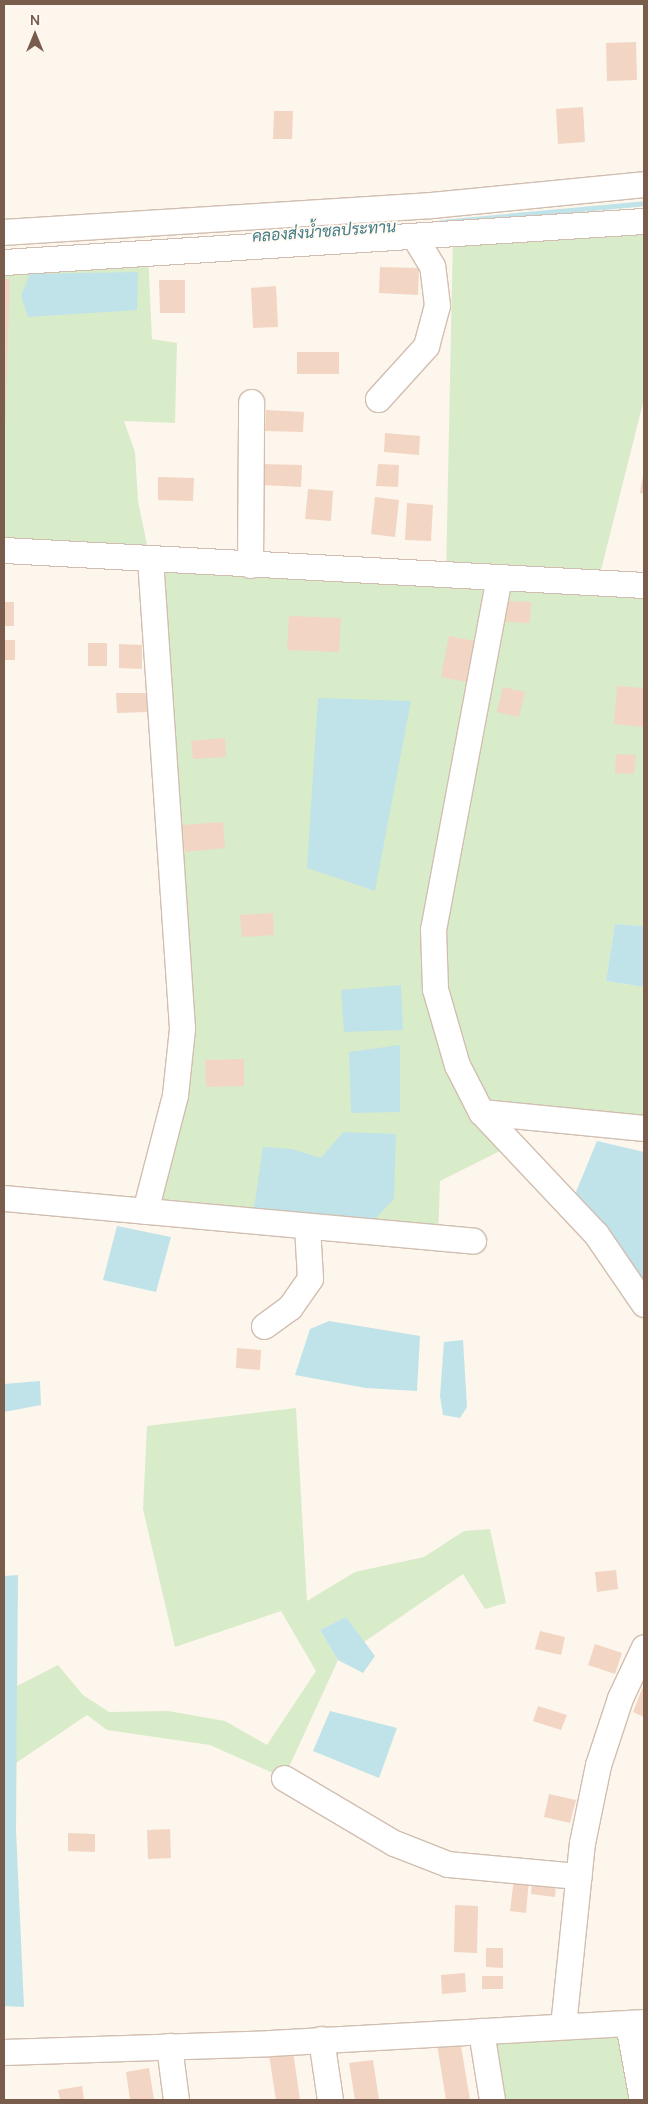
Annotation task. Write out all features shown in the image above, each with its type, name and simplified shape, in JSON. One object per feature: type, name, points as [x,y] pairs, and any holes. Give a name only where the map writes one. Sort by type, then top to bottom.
[{"type":"street","points":[[4,232],[431,205],[644,184]]},
{"type":"street","points":[[4,262],[644,221]]},
{"type":"street","points":[[378,399],[426,346],[436,305],[432,266],[414,236]]},
{"type":"street","points":[[250,564],[251,402]]},
{"type":"street","points":[[4,550],[644,585]]},
{"type":"street","points":[[146,1211],[175,1094],[182,1028],[150,559]]},
{"type":"street","points":[[498,578],[433,929],[435,989],[443,1026],[481,1112],[584,1219],[644,1304]]},
{"type":"street","points":[[481,1112],[644,1128]]},
{"type":"street","points":[[4,1198],[473,1241]]},
{"type":"street","points":[[264,1326],[290,1307],[310,1278],[307,1226]]},
{"type":"street","points":[[563,2026],[578,1876],[598,1765],[620,1698],[644,1647]]},
{"type":"street","points":[[284,1778],[394,1843],[448,1864],[578,1876]]},
{"type":"street","points":[[4,2052],[321,2039],[636,2022],[642,2100]]},
{"type":"street","points":[[481,2031],[492,2100]]},
{"type":"street","points":[[321,2039],[330,2100]]},
{"type":"street","points":[[169,2046],[176,2100]]},
{"type":"green space","points":[[644,221],[644,399],[598,582],[644,585],[644,926],[615,924],[606,981],[644,987],[644,1128],[482,1112],[512,1145],[440,1181],[438,1238],[145,1211],[175,1095],[150,559],[446,575],[453,234]]},
{"type":"green space","points":[[148,253],[152,339],[177,343],[175,423],[124,421],[135,452],[138,501],[150,559],[4,550],[4,262]]},
{"type":"green space","points":[[296,1408],[307,1601],[355,1572],[424,1557],[464,1531],[490,1529],[506,1603],[485,1609],[463,1574],[364,1642],[346,1617],[320,1630],[338,1660],[284,1778],[210,1745],[107,1730],[87,1715],[16,1763],[17,1686],[58,1665],[83,1695],[109,1712],[168,1711],[225,1721],[267,1745],[316,1671],[281,1611],[175,1647],[143,1509],[147,1426]]},
{"type":"green space","points":[[644,2022],[644,2100],[492,2100],[481,2031]]},
{"type":"water","points":[[138,272],[137,310],[28,317],[21,296],[30,274]]},
{"type":"water","points":[[318,698],[411,701],[375,891],[307,868]]},
{"type":"water","points":[[615,924],[644,926],[644,987],[606,981]]},
{"type":"water","points":[[401,985],[403,1030],[344,1032],[341,990]]},
{"type":"water","points":[[400,1045],[400,1112],[351,1113],[349,1052]]},
{"type":"water","points":[[343,1132],[396,1134],[394,1199],[374,1220],[254,1208],[263,1147],[292,1149],[321,1158]]},
{"type":"water","points":[[597,1141],[644,1152],[644,1304],[571,1204]]},
{"type":"water","points":[[117,1226],[171,1237],[156,1292],[103,1280]]},
{"type":"water","points":[[329,1321],[420,1336],[417,1391],[366,1388],[295,1375],[310,1329]]},
{"type":"water","points":[[463,1340],[467,1407],[460,1418],[443,1415],[440,1396],[444,1342]]},
{"type":"water","points":[[40,1381],[41,1405],[4,1412],[4,1384]]},
{"type":"water","points":[[18,1575],[16,1830],[24,2007],[4,2006],[4,1576]]},
{"type":"water","points":[[346,1617],[375,1656],[363,1673],[338,1660],[320,1630]]},
{"type":"water","points":[[330,1711],[397,1728],[379,1778],[313,1751]]},
{"type":"building","points":[[636,42],[637,80],[607,81],[606,43]]},
{"type":"building","points":[[583,107],[585,142],[558,144],[556,109]]},
{"type":"building","points":[[274,111],[293,111],[292,139],[273,139]]},
{"type":"building","points":[[380,267],[419,268],[418,295],[379,293]]},
{"type":"building","points":[[4,279],[10,279],[5,428],[4,428]]},
{"type":"building","points":[[159,280],[185,280],[185,313],[160,313]]},
{"type":"building","points":[[276,286],[278,327],[253,328],[251,288]]},
{"type":"building","points":[[297,352],[339,352],[339,374],[297,374]]},
{"type":"building","points":[[266,410],[304,412],[303,432],[265,431]]},
{"type":"building","points":[[385,433],[420,436],[419,455],[384,452]]},
{"type":"building","points":[[262,464],[302,465],[301,487],[261,485]]},
{"type":"building","points":[[378,464],[399,465],[398,487],[376,486]]},
{"type":"building","points":[[644,475],[644,494],[640,493]]},
{"type":"building","points":[[158,477],[194,478],[193,501],[158,500]]},
{"type":"building","points":[[308,489],[333,491],[331,521],[305,519]]},
{"type":"building","points":[[375,497],[399,500],[395,537],[371,534]]},
{"type":"building","points":[[407,503],[433,505],[431,541],[405,540]]},
{"type":"building","points":[[506,601],[531,602],[530,623],[505,622]]},
{"type":"building","points":[[4,602],[14,602],[14,626],[4,626]]},
{"type":"building","points":[[289,616],[341,618],[339,652],[287,650]]},
{"type":"building","points":[[449,636],[475,641],[467,682],[441,677]]},
{"type":"building","points":[[4,640],[15,640],[15,660],[4,660]]},
{"type":"building","points":[[88,643],[107,643],[107,666],[88,666]]},
{"type":"building","points":[[119,644],[142,645],[142,669],[119,668]]},
{"type":"building","points":[[617,686],[644,688],[644,727],[614,724]]},
{"type":"building","points":[[503,687],[525,692],[519,717],[497,712]]},
{"type":"building","points":[[116,693],[147,693],[148,712],[117,713]]},
{"type":"building","points":[[225,738],[226,757],[193,759],[191,741]]},
{"type":"building","points":[[616,754],[636,755],[634,774],[615,773]]},
{"type":"building","points":[[223,822],[225,848],[185,852],[182,825]]},
{"type":"building","points":[[273,913],[274,935],[242,937],[240,915]]},
{"type":"building","points":[[244,1059],[244,1086],[206,1087],[205,1060]]},
{"type":"building","points":[[237,1348],[261,1350],[260,1370],[236,1368]]},
{"type":"building","points":[[616,1570],[618,1589],[597,1592],[595,1572]]},
{"type":"building","points":[[540,1631],[565,1637],[561,1655],[535,1649]]},
{"type":"building","points":[[595,1644],[622,1653],[615,1674],[588,1665]]},
{"type":"building","points":[[644,1684],[644,1717],[633,1712]]},
{"type":"building","points":[[538,1706],[567,1715],[561,1730],[533,1721]]},
{"type":"building","points":[[549,1794],[576,1800],[570,1823],[544,1817]]},
{"type":"building","points":[[170,1829],[171,1858],[148,1859],[147,1830]]},
{"type":"building","points":[[68,1833],[95,1834],[95,1852],[68,1851]]},
{"type":"building","points":[[514,1878],[529,1880],[526,1913],[510,1911]]},
{"type":"building","points":[[532,1880],[556,1883],[555,1897],[531,1894]]},
{"type":"building","points":[[455,1905],[478,1906],[477,1953],[454,1952]]},
{"type":"building","points":[[486,1948],[503,1948],[503,1968],[486,1967]]},
{"type":"building","points":[[465,1973],[466,1992],[442,1994],[441,1975]]},
{"type":"building","points":[[482,1976],[503,1976],[503,1989],[482,1989]]},
{"type":"building","points":[[460,2040],[470,2100],[446,2100],[437,2044]]},
{"type":"building","points":[[293,2051],[300,2100],[276,2100],[269,2055]]},
{"type":"building","points":[[373,2060],[379,2100],[355,2100],[349,2063]]},
{"type":"building","points":[[149,2068],[154,2100],[130,2100],[126,2072]]},
{"type":"building","points":[[82,2086],[84,2100],[60,2100],[58,2090]]},
{"type":"waterway","name":"คลองส่งน้ำชลประทาน","points":[[441,222],[644,203]]}]
